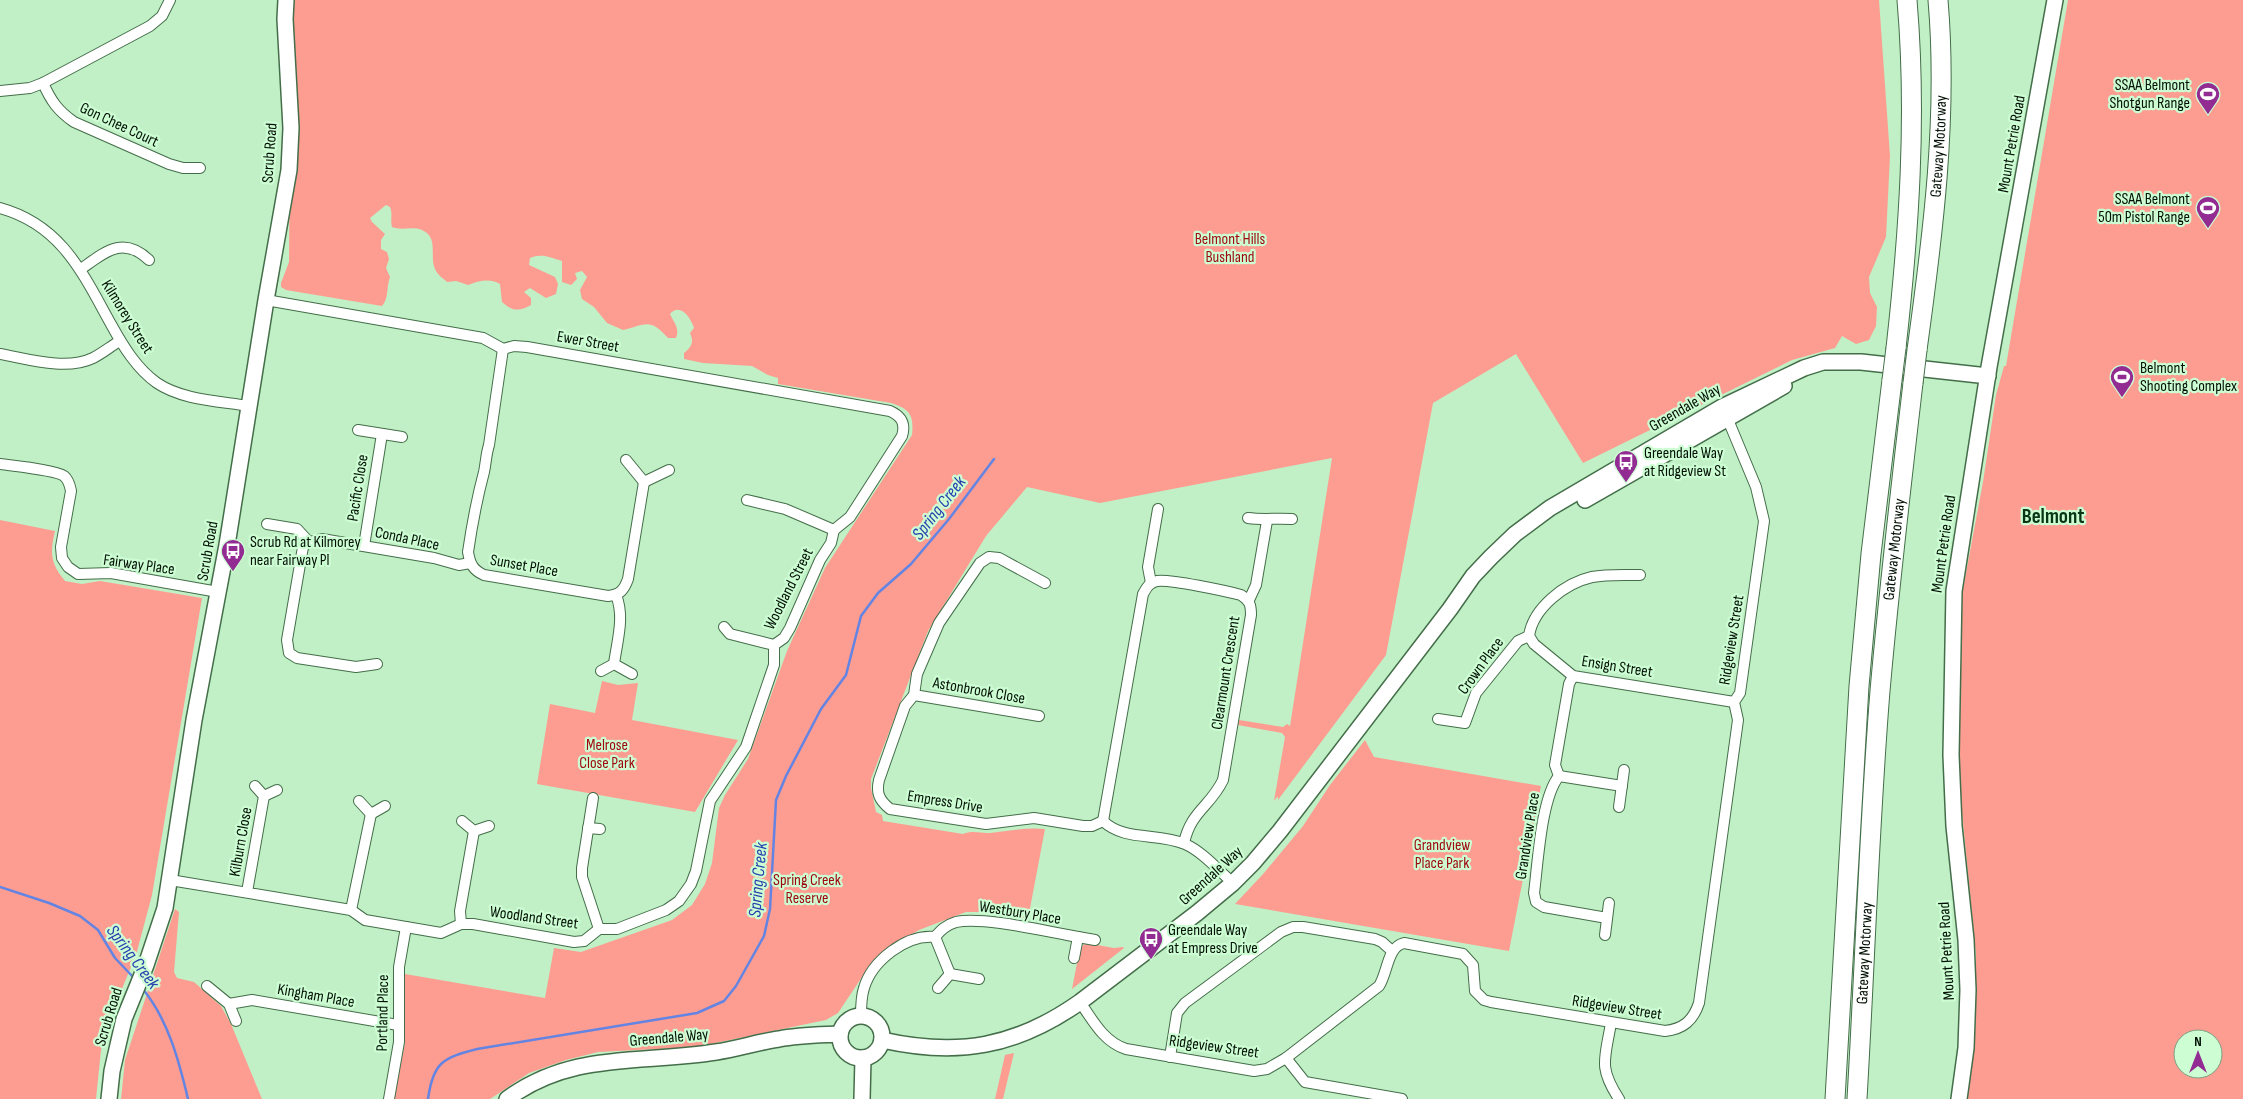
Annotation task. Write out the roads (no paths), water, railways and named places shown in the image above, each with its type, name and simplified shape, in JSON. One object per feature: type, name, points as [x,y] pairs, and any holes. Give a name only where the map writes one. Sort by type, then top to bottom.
[{"type":"highway","name":"Gateway Motorway","points":[[1835,1099],[1858,705],[1871,554],[1906,254],[1911,181],[1911,66],[1906,0]]},
{"type":"highway","name":"Gateway Motorway","points":[[1857,1099],[1880,691],[1892,558],[1930,254],[1937,180],[1941,90],[1938,0]]},
{"type":"street","points":[[0,91],[30,88],[43,83],[150,26],[162,16],[170,0]]},
{"type":"street","name":"Scrub Road","points":[[109,1099],[116,1049],[124,1019],[158,931],[170,880],[194,720],[227,545],[292,148],[285,19],[286,0]]},
{"type":"street","name":"Mount Petrie Road","points":[[1960,1099],[1966,1048],[1968,990],[1966,940],[1954,826],[1951,756],[1951,655],[1954,590],[1988,376],[2055,0]]},
{"type":"street","name":"Gon Chee Court","points":[[43,83],[54,106],[74,122],[169,164],[183,168],[200,168]]},
{"type":"street","name":"Kilmorey Street","points":[[0,208],[33,221],[51,233],[68,251],[81,270],[120,341],[133,360],[157,382],[193,397],[249,406]]},
{"type":"street","points":[[81,270],[104,253],[119,246],[132,248],[149,260]]},
{"type":"street","name":"Ewer Street","points":[[266,300],[482,338],[503,348],[526,347],[881,409],[898,414],[903,421]]},
{"type":"street","points":[[0,354],[54,363],[73,363],[92,358],[120,341]]},
{"type":"street","name":"Sunset Place","points":[[503,348],[489,445],[485,458],[485,469],[470,541],[470,563],[476,572],[484,575],[608,596],[616,595]]},
{"type":"street","name":"Greendale Way","points":[[882,1040],[931,1048],[982,1046],[1025,1034],[1062,1015],[1080,1002],[1233,883],[1280,831],[1450,609],[1515,547],[1544,525],[1725,412],[1840,361],[1988,376]]},
{"type":"street","name":"Ridgeview Street","points":[[1080,1002],[1107,1040],[1126,1049],[1254,1071],[1267,1069],[1286,1058],[1380,986],[1386,976],[1392,951],[1398,945],[1404,943],[1463,954],[1473,965],[1476,991],[1484,1000],[1665,1032],[1676,1030],[1687,1024],[1695,1014],[1699,1004],[1738,720],[1734,702],[1740,693],[1764,521],[1756,487],[1725,412]]},
{"type":"street","name":"Woodland Street","points":[[170,880],[351,910],[365,920],[441,933],[461,924],[574,942],[591,937],[599,928],[618,929],[666,910],[679,900],[691,884],[696,871],[710,801],[746,747],[774,665],[774,645],[784,638],[790,628],[820,560],[831,543],[834,530],[850,516],[902,436],[904,429],[903,421]]},
{"type":"street","name":"Pacific Close","points":[[358,430],[402,437]]},
{"type":"street","name":"Pacific Close","points":[[364,546],[382,434]]},
{"type":"street","points":[[614,664],[621,616],[616,595],[624,589],[628,579],[644,482],[626,460]]},
{"type":"street","name":"Fairway Place","points":[[0,464],[64,476],[71,491],[61,547],[62,558],[68,567],[78,574],[111,573],[218,592]]},
{"type":"street","points":[[644,482],[669,470]]},
{"type":"street","points":[[747,500],[785,509],[834,530]]},
{"type":"street","points":[[1158,509],[1148,567],[1151,583],[1143,594],[1103,821],[1117,832],[1184,843],[1233,883]]},
{"type":"street","points":[[1248,518],[1267,521],[1280,518],[1292,520]]},
{"type":"street","points":[[1248,600],[1256,586],[1267,521]]},
{"type":"street","points":[[266,524],[297,529],[309,542],[303,547],[300,554],[287,640],[289,653],[297,658],[356,667],[377,664]]},
{"type":"street","name":"Conda Place","points":[[309,542],[322,539],[434,558],[459,565],[470,563]]},
{"type":"street","name":"Empress Drive","points":[[1045,583],[994,556],[984,559],[939,623],[917,674],[914,695],[905,706],[879,780],[878,796],[882,803],[890,809],[986,824],[1034,818],[1083,826],[1092,826],[1103,821]]},
{"type":"street","points":[[1529,636],[1533,620],[1560,592],[1592,577],[1640,575]]},
{"type":"street","name":"Clearmount Crescent","points":[[1151,583],[1164,581],[1234,593],[1248,600],[1251,607],[1223,780],[1216,794],[1190,822],[1184,843]]},
{"type":"street","points":[[724,627],[730,634],[774,645]]},
{"type":"street","name":"Ensign Street","points":[[1529,636],[1534,644],[1573,676],[1734,702]]},
{"type":"street","name":"Crown Place","points":[[1438,719],[1465,723],[1476,693],[1518,641],[1529,636]]},
{"type":"street","points":[[600,671],[614,664]]},
{"type":"street","points":[[614,664],[632,674]]},
{"type":"street","name":"Grandview Place","points":[[1573,676],[1569,684],[1555,765],[1559,776],[1552,785],[1546,806],[1534,893],[1536,902],[1544,907],[1607,918]]},
{"type":"street","name":"Astonbrook Close","points":[[914,695],[1040,716]]},
{"type":"street","points":[[1619,807],[1624,770]]},
{"type":"street","points":[[1559,776],[1622,786]]},
{"type":"street","name":"Kilburn Close","points":[[255,786],[264,796]]},
{"type":"street","name":"Kilburn Close","points":[[264,796],[277,790]]},
{"type":"street","name":"Kilburn Close","points":[[247,892],[264,796]]},
{"type":"street","points":[[593,798],[582,877],[599,928]]},
{"type":"street","points":[[359,801],[371,814]]},
{"type":"street","points":[[371,814],[386,806]]},
{"type":"street","points":[[351,910],[371,814]]},
{"type":"street","points":[[462,822],[474,831]]},
{"type":"street","points":[[474,831],[489,826]]},
{"type":"street","points":[[588,828],[600,830]]},
{"type":"street","points":[[461,924],[460,911],[474,831]]},
{"type":"street","points":[[1605,935],[1610,903]]},
{"type":"street","name":"Westbury Place","points":[[935,938],[943,927],[966,921],[1095,940]]},
{"type":"street","name":"Portland Place","points":[[389,1099],[398,1052],[398,967],[406,927]]},
{"type":"street","points":[[1170,1057],[1177,1013],[1185,1002],[1281,932],[1293,927],[1303,927],[1366,937],[1382,942],[1392,951]]},
{"type":"street","points":[[861,1016],[863,989],[869,976],[888,955],[907,941],[924,936],[935,938],[950,974]]},
{"type":"street","name":"Westbury Place","points":[[1074,958],[1078,938]]},
{"type":"street","points":[[950,974],[979,979]]},
{"type":"street","points":[[938,988],[950,974]]},
{"type":"street","points":[[207,986],[230,1004],[236,1021]]},
{"type":"street","name":"Kingham Place","points":[[230,1004],[252,1000],[398,1025]]},
{"type":"street","points":[[861,1016],[875,1021],[882,1033],[882,1040],[876,1052],[863,1058],[856,1058],[846,1052],[840,1040],[840,1034],[842,1028],[850,1019],[861,1016]]},
{"type":"street","points":[[1610,1023],[1604,1065],[1608,1082],[1619,1099]]},
{"type":"street","name":"Greendale Way","points":[[507,1099],[539,1079],[580,1065],[610,1060],[664,1058],[716,1052],[798,1036],[840,1034]]},
{"type":"street","points":[[862,1099],[863,1058]]},
{"type":"street","points":[[1286,1058],[1306,1082],[1402,1099]]},
{"type":"waterway","name":"Spring Creek","points":[[428,1099],[430,1087],[437,1069],[448,1059],[465,1052],[697,1013],[724,1001],[736,986],[764,936],[770,909],[776,800],[786,776],[821,709],[846,675],[861,616],[878,593],[911,564],[949,519],[994,459]]},
{"type":"waterway","name":"Spring Creek","points":[[0,887],[49,903],[80,916],[98,930],[115,958],[134,978]]},
{"type":"waterway","name":"Spring Creek","points":[[142,988],[166,1027],[181,1070],[188,1099]]},
{"type":"place","name":"SSAA Belmont Shotgun Range","points":[[2208,115]]},
{"type":"place","name":"SSAA Belmont 50m Pistol Range","points":[[2208,229]]},
{"type":"place","name":"Belmont Shooting Complex","points":[[2122,398]]},
{"type":"place","name":"Greendale Way at Ridgeview St","points":[[1626,483]]},
{"type":"place","name":"Scrub Rd at Kilmorey near Fairway Pl","points":[[233,572]]},
{"type":"place","name":"Greendale Way at Empress Drive","points":[[1151,960]]},
{"type":"district","name":"Belmont","points":[[2053,516]]},
{"type":"park label","name":"Belmont Hills Bushland","points":[[1230,248]]},
{"type":"park label","name":"Melrose Close Park","points":[[607,754]]},
{"type":"park label","name":"Grandview Place Park","points":[[1442,854]]},
{"type":"park label","name":"Spring Creek Reserve","points":[[807,889]]}]
